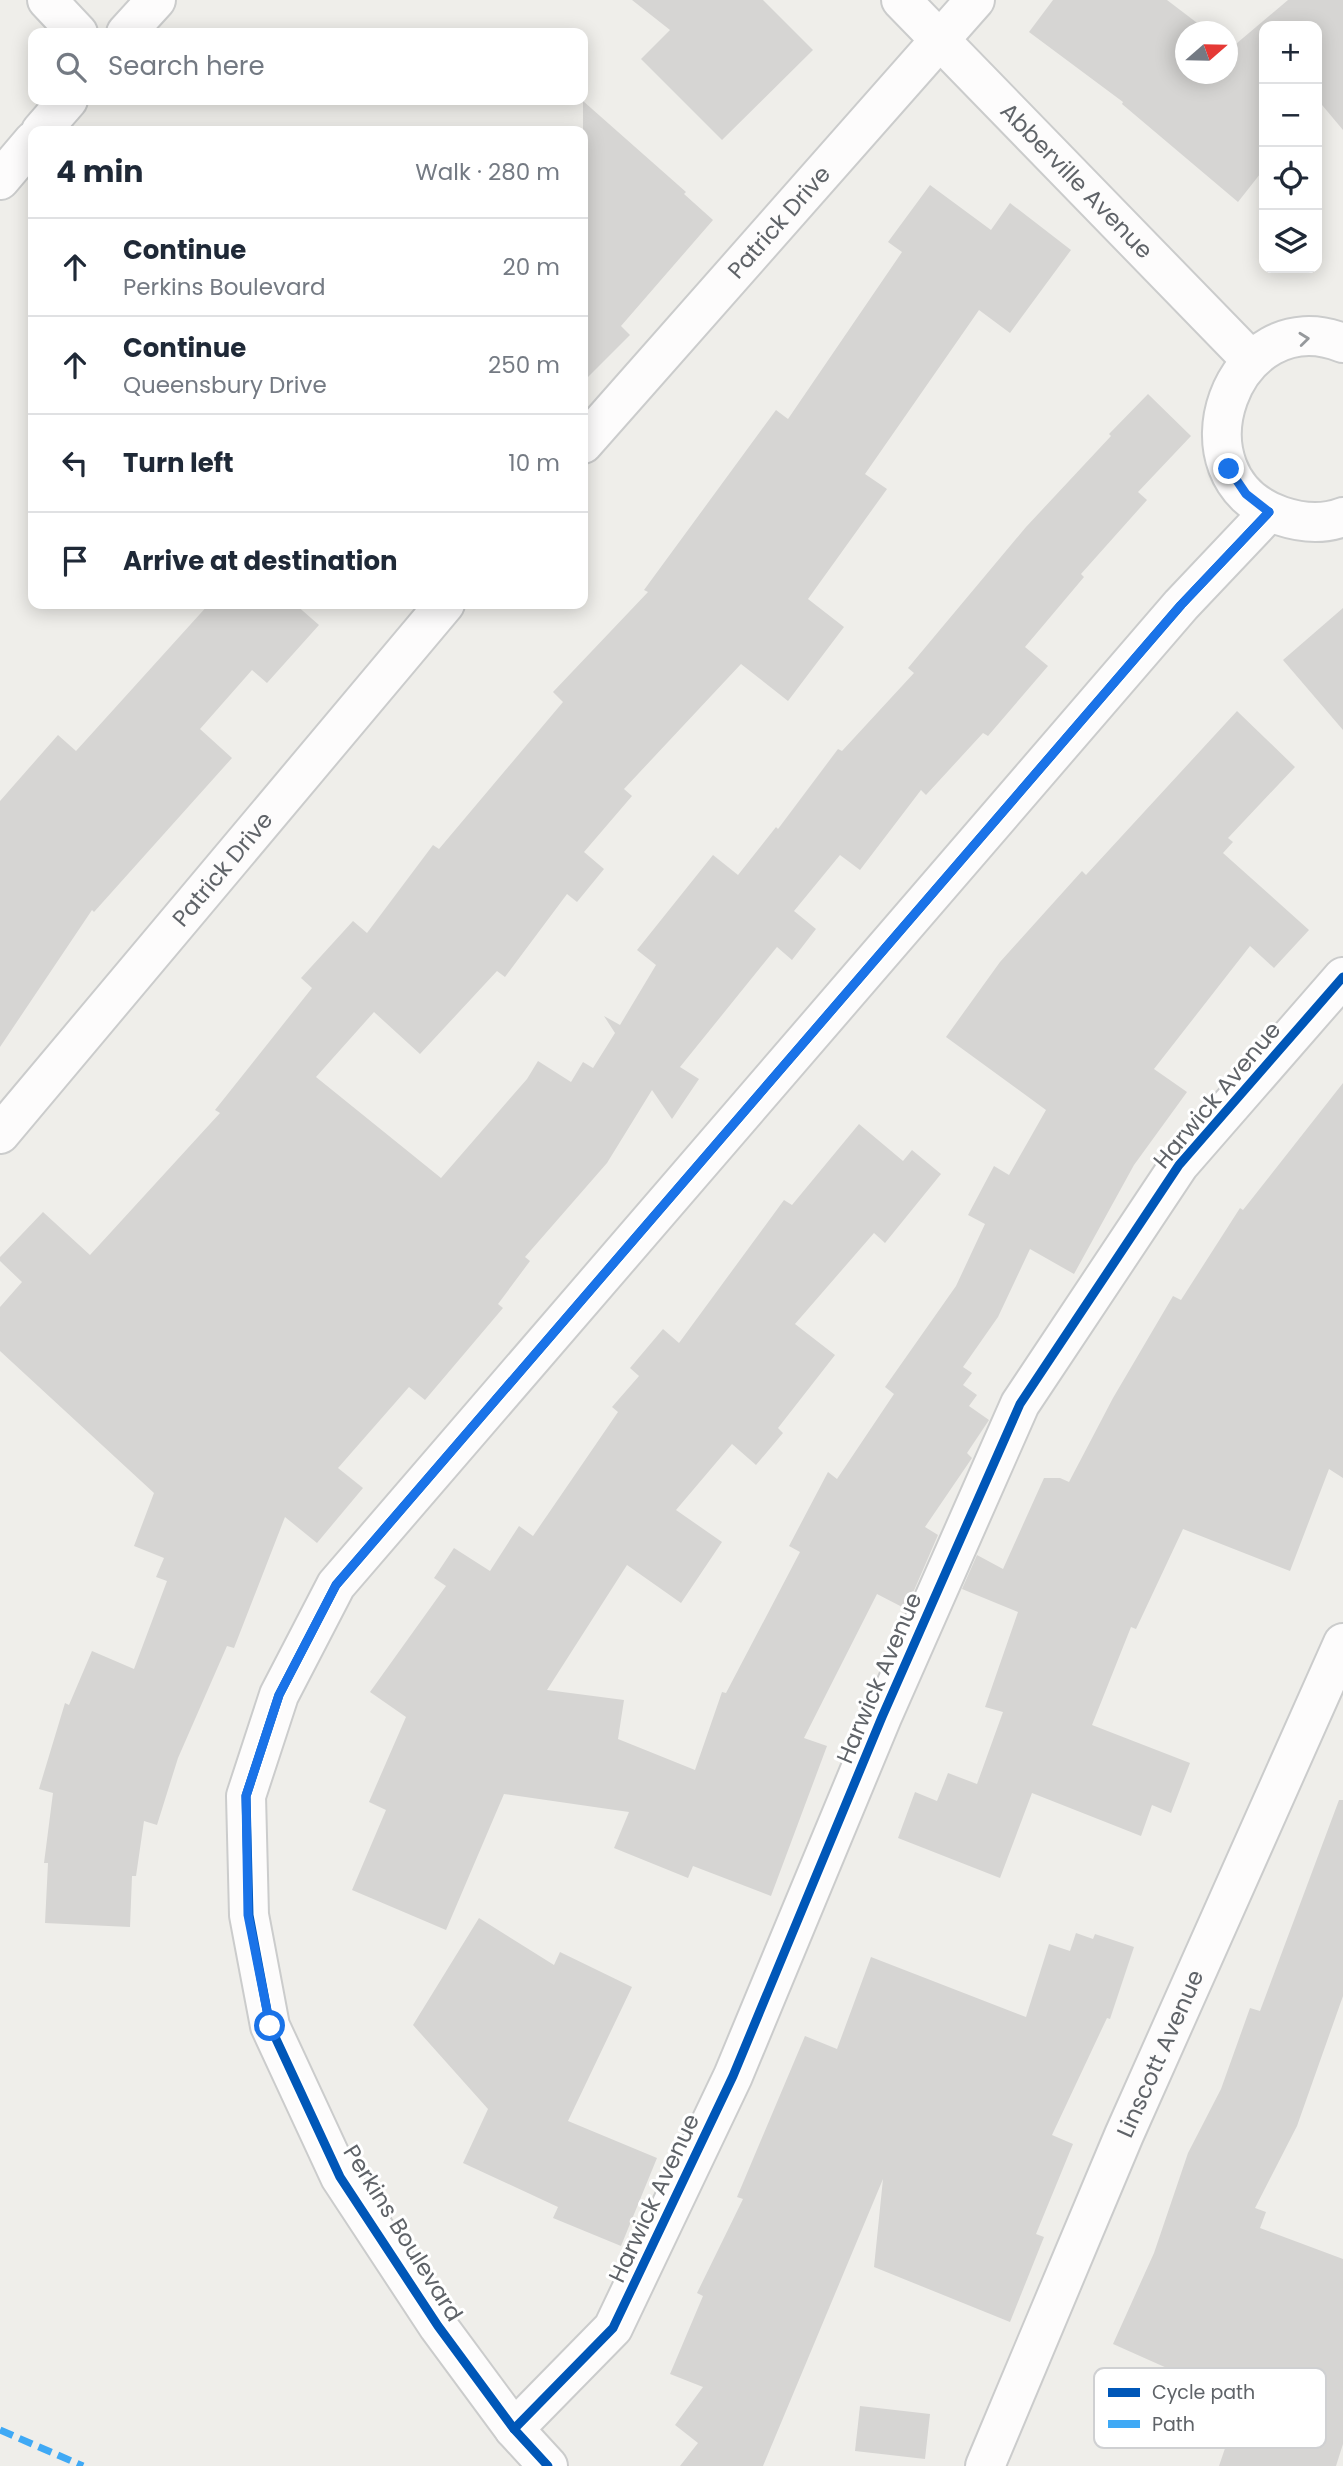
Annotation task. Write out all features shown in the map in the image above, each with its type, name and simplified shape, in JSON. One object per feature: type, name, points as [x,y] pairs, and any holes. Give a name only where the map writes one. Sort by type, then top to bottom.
[{"type":"street","points":[[47,0],[73,28]]},
{"type":"street","points":[[131,28],[156,0]]},
{"type":"street","name":"Abberville Avenue","points":[[901,0],[1251,360]]},
{"type":"street","name":"Patrick Drive","points":[[588,438],[975,0]]},
{"type":"street","points":[[45,126],[64,105]]},
{"type":"street","points":[[0,180],[28,147]]},
{"type":"street","points":[[1343,343],[1333,339],[1304,337],[1276,344],[1251,360],[1233,383],[1222,411],[1221,440],[1234,477],[1246,494],[1269,512],[1299,522],[1330,522],[1343,517]]},
{"type":"street","name":"Perkins Boulevard","points":[[548,2466],[514,2429],[438,2326],[340,2176],[270,2026],[248,1915],[246,1796],[279,1695],[336,1585],[1181,605],[1269,512]]},
{"type":"street","name":"Patrick Drive","points":[[0,1134],[441,609]]},
{"type":"street","name":"Harwick Avenue","points":[[514,2429],[613,2328],[733,2076],[882,1717],[1020,1404],[1179,1165],[1343,977]]},
{"type":"street","name":"Linscott Avenue","points":[[985,2466],[1124,2135],[1343,1643]]},
{"type":"building","points":[[632,0],[763,0],[813,50],[722,140],[641,59],[670,30]]},
{"type":"building","points":[[1053,0],[1167,0],[1195,21],[1175,21],[1175,84],[1238,84],[1238,42],[1259,24],[1259,175],[1238,202],[1122,104],[1123,102],[1029,32]]},
{"type":"building","points":[[1288,0],[1343,0],[1343,130],[1322,105],[1322,21],[1263,21]]},
{"type":"building","points":[[583,105],[588,105],[686,192],[684,194],[713,220],[621,326],[630,335],[588,377],[588,126],[583,126]]},
{"type":"building","points":[[930,185],[991,230],[1010,203],[1071,250],[1010,333],[979,310],[865,474],[887,489],[808,599],[844,627],[788,701],[741,664],[624,789],[632,796],[584,852],[604,869],[577,902],[567,894],[505,977],[497,971],[420,1054],[374,1012],[316,1077],[441,1178],[527,1079],[538,1061],[571,1082],[583,1062],[593,1068],[615,1033],[604,1016],[620,1025],[656,965],[637,950],[713,855],[738,875],[776,827],[778,829],[838,749],[842,751],[914,673],[908,668],[1026,527],[1111,436],[1109,434],[1148,394],[1191,436],[1138,492],[1147,500],[1081,574],[1084,577],[1025,647],[1048,666],[988,736],[983,733],[926,795],[921,790],[860,870],[840,855],[794,911],[816,929],[792,960],[777,947],[680,1067],[699,1079],[672,1119],[652,1090],[607,1163],[525,1257],[530,1261],[498,1304],[503,1308],[425,1400],[409,1387],[338,1468],[363,1488],[317,1543],[285,1517],[234,1648],[227,1646],[178,1758],[157,1825],[144,1821],[136,1876],[132,1876],[130,1927],[45,1923],[48,1863],[44,1863],[53,1793],[39,1789],[65,1703],[69,1705],[92,1651],[134,1669],[167,1581],[156,1577],[164,1558],[134,1546],[154,1493],[0,1351],[0,1307],[22,1282],[0,1261],[0,1257],[43,1212],[90,1255],[220,1113],[215,1110],[312,988],[301,978],[353,921],[367,933],[433,845],[439,849],[563,702],[553,692],[648,592],[644,590],[776,410],[788,419],[902,252],[888,242]]},
{"type":"building","points":[[1343,608],[1343,730],[1283,660]]},
{"type":"building","points":[[204,609],[301,609],[319,625],[267,683],[252,670],[200,729],[232,758],[94,912],[92,910],[0,1047],[0,801],[58,735],[76,751]]},
{"type":"building","points":[[1237,711],[1295,767],[1228,838],[1233,842],[1223,853],[1309,930],[1274,968],[1250,946],[1154,1069],[1187,1092],[1134,1165],[1074,1274],[1030,1249],[998,1317],[963,1367],[972,1373],[963,1385],[977,1395],[969,1406],[989,1420],[967,1453],[972,1458],[925,1527],[938,1535],[906,1609],[877,1594],[804,1738],[827,1746],[771,1896],[693,1866],[688,1878],[614,1848],[629,1812],[504,1794],[446,1930],[352,1890],[386,1810],[369,1802],[406,1717],[370,1692],[446,1586],[434,1578],[454,1548],[490,1571],[519,1526],[533,1536],[618,1412],[612,1407],[639,1376],[630,1368],[663,1329],[679,1343],[784,1200],[792,1205],[859,1124],[903,1161],[912,1150],[941,1174],[885,1243],[874,1233],[795,1324],[835,1355],[778,1428],[783,1433],[756,1465],[732,1444],[676,1510],[722,1542],[681,1603],[627,1565],[547,1690],[624,1700],[618,1739],[695,1770],[722,1692],[726,1693],[800,1552],[789,1546],[828,1472],[837,1479],[894,1394],[885,1387],[956,1286],[985,1224],[968,1215],[994,1166],[1009,1175],[1046,1110],[946,1037],[1000,962],[1082,871],[1086,875]]},
{"type":"building","points":[[1343,1083],[1343,1478],[1329,1469],[1290,1571],[1183,1529],[1136,1629],[1131,1627],[1092,1725],[1190,1763],[1171,1813],[1152,1805],[1141,1836],[1032,1793],[1000,1878],[898,1838],[915,1792],[937,1801],[948,1773],[977,1784],[1003,1712],[985,1707],[1018,1612],[962,1589],[977,1555],[1003,1569],[1044,1478],[1060,1478],[1069,1482],[1113,1398],[1173,1296],[1181,1300],[1240,1208],[1243,1210]]},
{"type":"building","points":[[1339,1800],[1343,1800],[1343,1996],[1297,2126],[1255,2208],[1266,2212],[1260,2228],[1343,2259],[1343,2444],[1336,2466],[1219,2466],[1225,2448],[1326,2448],[1326,2368],[1167,2368],[1113,2344],[1154,2253],[1188,2153],[1221,2089],[1250,2008],[1260,2011]]},
{"type":"building","points":[[479,1918],[554,1965],[560,1952],[632,1987],[568,2121],[657,2158],[621,2246],[553,2218],[558,2207],[463,2163],[488,2109],[413,2025]]},
{"type":"building","points":[[1076,1933],[1093,1939],[1095,1934],[1134,1947],[1110,2019],[1107,2018],[1052,2135],[1073,2144],[1036,2234],[1044,2237],[1010,2322],[874,2267],[883,2179],[763,2466],[680,2466],[698,2443],[675,2425],[703,2387],[670,2374],[703,2296],[697,2293],[743,2199],[737,2197],[805,2036],[837,2049],[871,1957],[1026,2017],[1049,1944],[1070,1951]]},
{"type":"building","points":[[860,2406],[930,2414],[925,2459],[855,2451]]},
{"type":"marked path","points":[[0,2430],[83,2466]]},
{"type":"cycle path","points":[[548,2466],[514,2429],[438,2326],[340,2177],[270,2026],[249,1915],[246,1796],[279,1695],[336,1585],[1181,605],[1269,512]]},
{"type":"cycle path","points":[[514,2429],[613,2328],[733,2076],[882,1717],[1020,1404],[1179,1165],[1343,977]]},
{"type":"route","points":[[270,2026],[248,1915],[246,1796],[279,1695],[336,1585],[815,1033],[1181,605],[1269,512],[1246,494],[1229,469]]}]
